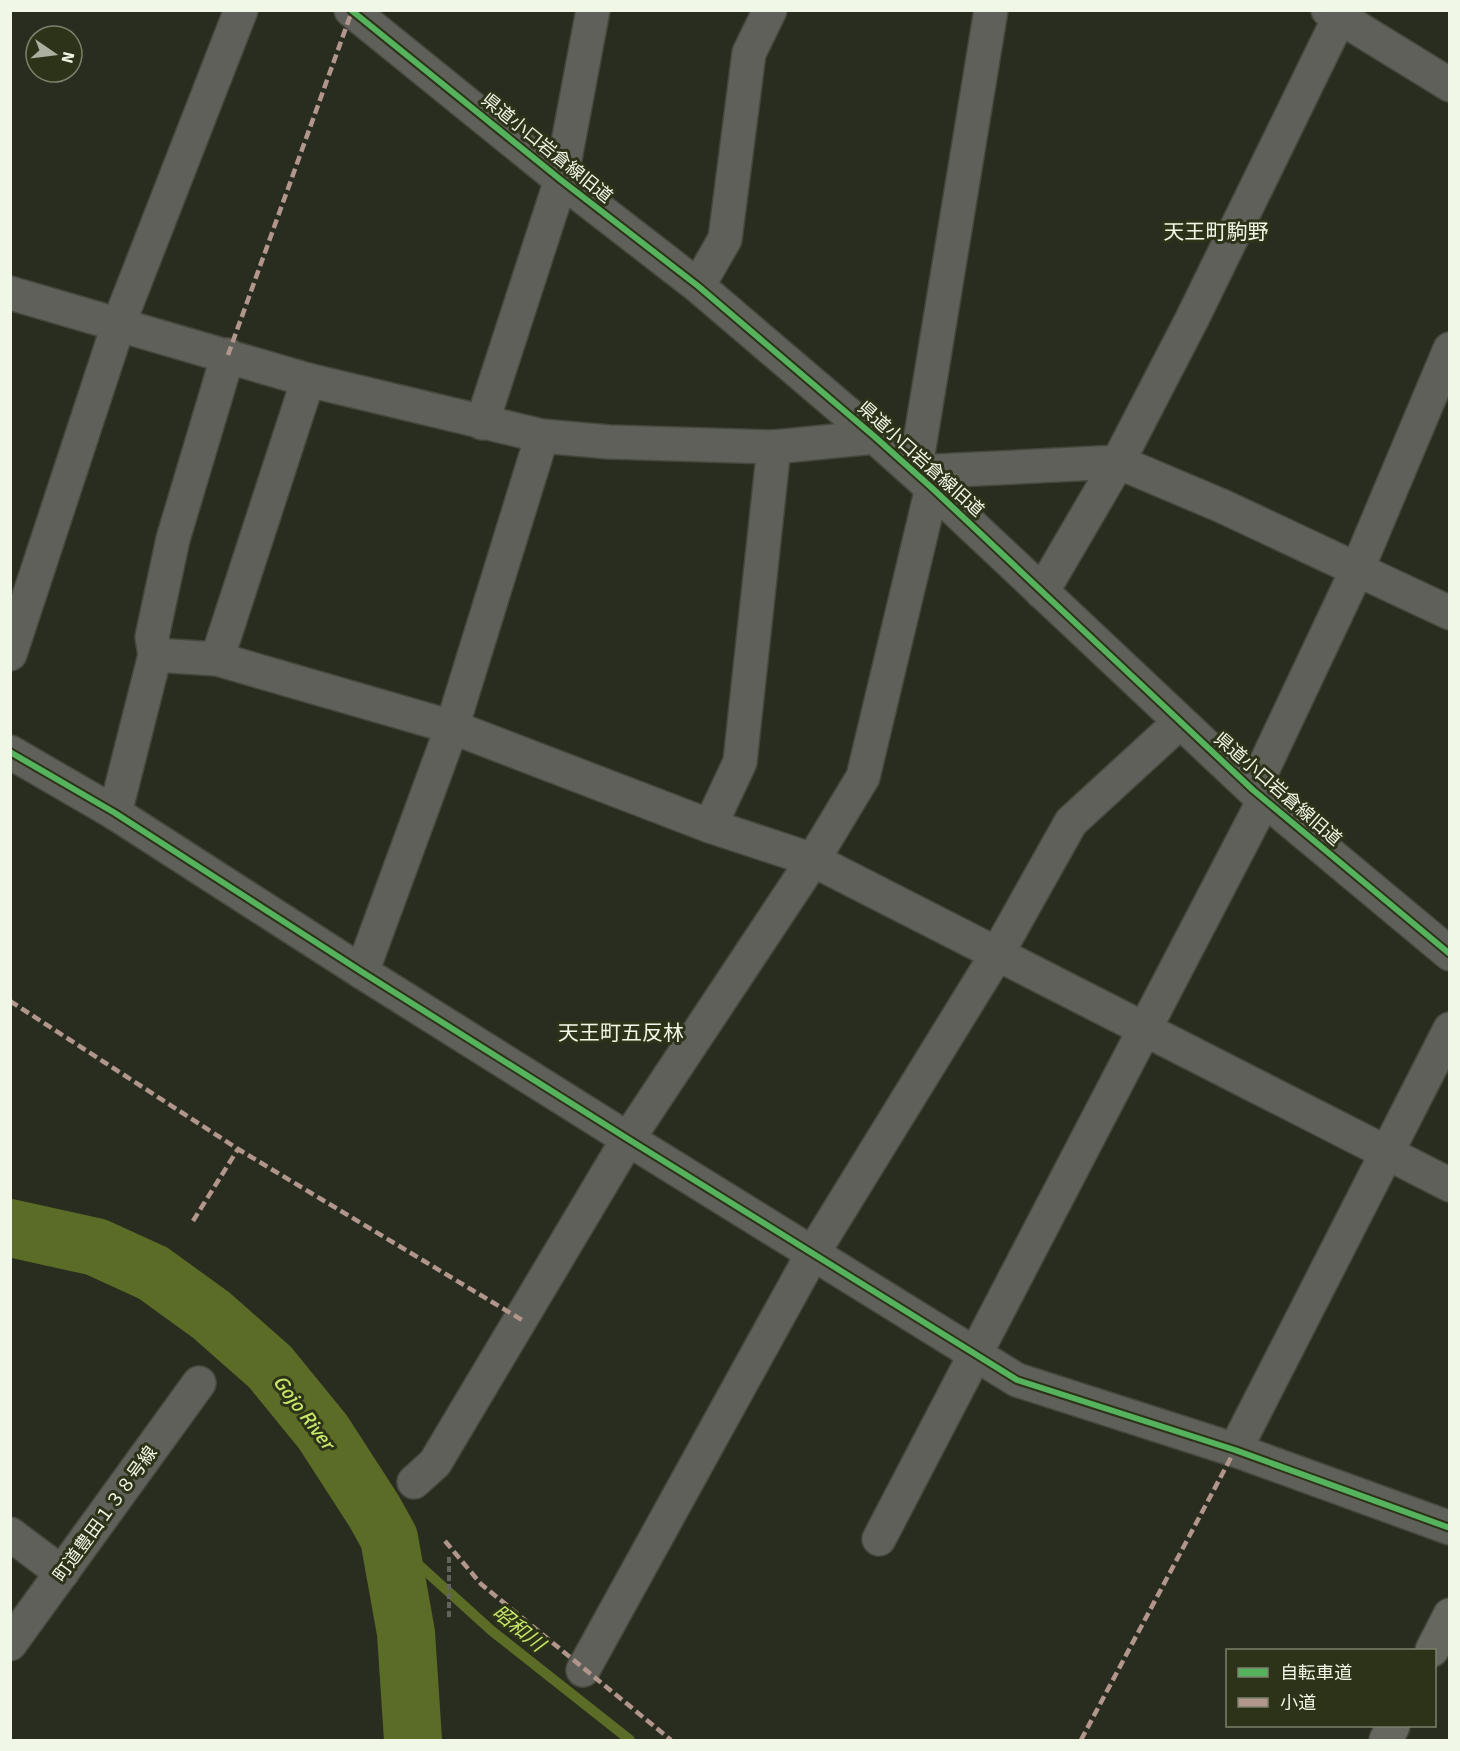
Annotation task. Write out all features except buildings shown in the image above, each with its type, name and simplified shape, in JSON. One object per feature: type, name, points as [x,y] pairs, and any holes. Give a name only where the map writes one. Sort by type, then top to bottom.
[{"type":"main road","points":[[1432,1649],[1449,1615]]},
{"type":"street","points":[[10,654],[119,323],[241,10]]},
{"type":"street","name":"県道小口岩倉線旧道","points":[[351,10],[561,180],[698,286],[875,437],[924,480],[1258,795],[1449,954]]},
{"type":"street","points":[[482,423],[561,180],[593,10]]},
{"type":"street","points":[[698,286],[725,239],[749,53],[770,10]]},
{"type":"street","points":[[414,1482],[435,1463],[628,1139],[813,860],[863,777],[924,480],[991,10]]},
{"type":"street","points":[[1042,592],[1118,462],[1192,319],[1337,13],[1449,85]]},
{"type":"street","points":[[10,293],[308,380],[542,436],[609,442],[774,447],[875,437]]},
{"type":"street","points":[[879,1539],[1144,1030],[1258,795],[1357,570],[1449,349]]},
{"type":"street","points":[[115,813],[154,655],[152,637],[173,539],[228,355]]},
{"type":"street","points":[[217,659],[308,380]]},
{"type":"street","points":[[362,972],[452,727],[542,436]]},
{"type":"street","points":[[710,826],[740,762],[774,447]]},
{"type":"street","points":[[924,480],[1118,462],[1222,506],[1449,613]]},
{"type":"street","points":[[154,655],[217,659],[452,727],[710,826],[813,860],[1449,1185]]},
{"type":"street","points":[[583,1670],[813,1253],[997,954],[1071,822],[1180,722]]},
{"type":"street","points":[[10,752],[115,813],[362,972],[1017,1380],[1235,1450],[1449,1528]]},
{"type":"street","points":[[1235,1450],[1449,1029]]},
{"type":"street","name":"町道豊田１３８号線","points":[[10,1644],[199,1383]]},
{"type":"street","points":[[10,1534],[62,1573]]},
{"type":"path","points":[[449,1557],[449,1618]]},
{"type":"waterway","name":"Gojo River","points":[[10,1228],[96,1247],[153,1273],[211,1315],[270,1367],[323,1432],[389,1538],[406,1633],[413,1740]]},
{"type":"waterway","name":"昭和川","points":[[389,1538],[492,1631],[630,1740]]},
{"type":"marked path","points":[[228,355],[352,11]]},
{"type":"marked path","points":[[10,1001],[238,1149],[522,1320]]},
{"type":"marked path","points":[[193,1221],[238,1149]]},
{"type":"marked path","points":[[1081,1740],[1235,1450]]},
{"type":"marked path","points":[[445,1541],[481,1584],[671,1740]]},
{"type":"cycle path","points":[[351,10],[561,180],[698,286],[875,437],[1253,790],[1450,954]]},
{"type":"cycle path","points":[[10,752],[115,813],[362,972],[1017,1380],[1235,1450],[1450,1528]]},
{"type":"district","name":"天王町駒野","points":[[1216,232]]},
{"type":"district","name":"天王町五反林","points":[[621,1033]]}]
